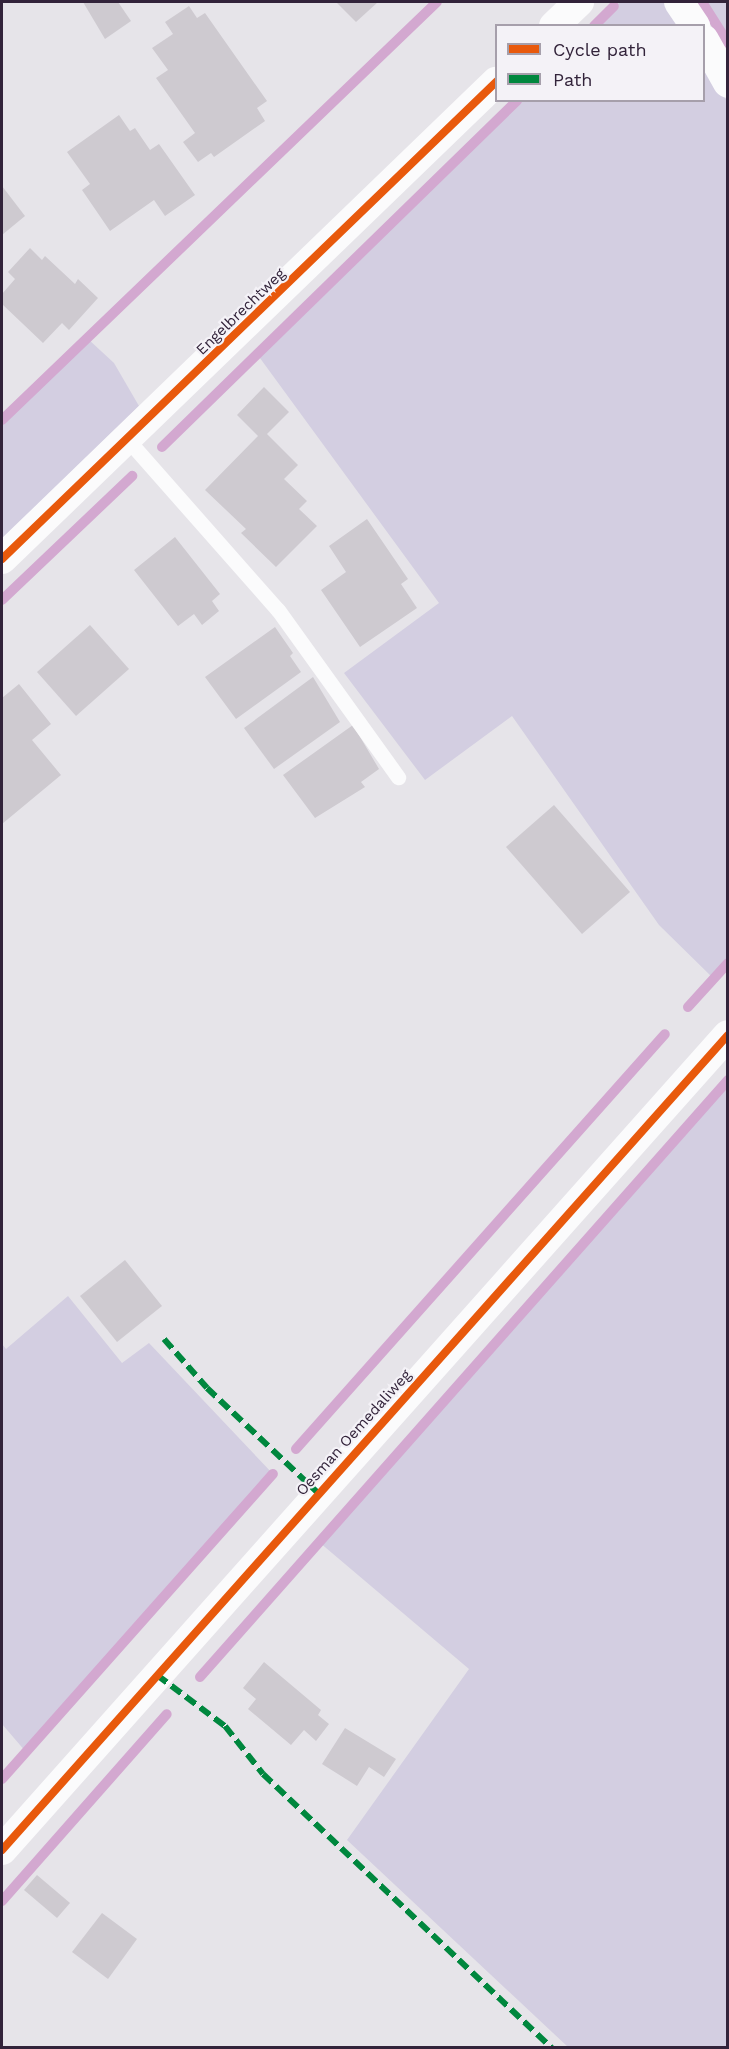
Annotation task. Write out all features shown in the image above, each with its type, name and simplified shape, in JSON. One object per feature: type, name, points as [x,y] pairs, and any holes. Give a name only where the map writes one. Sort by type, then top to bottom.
[{"type":"street","points":[[556,24],[579,2]]},
{"type":"street","points":[[679,2],[694,24]]},
{"type":"street","points":[[705,42],[728,83]]},
{"type":"street","name":"Engelbrechtweg","points":[[2,559],[495,83]]},
{"type":"street","name":"Oesman Oemedaliweg","points":[[2,1850],[728,1035]]},
{"type":"lane","points":[[127,440],[278,610],[398,777]]},
{"type":"shaded area","points":[[620,2],[663,2],[683,24],[596,24]]},
{"type":"shaded area","points":[[702,2],[727,2],[727,43]]},
{"type":"shaded area","points":[[705,62],[728,103],[728,963],[714,979],[659,925],[512,716],[425,780],[344,673],[439,603],[257,354],[516,102],[705,102]]},
{"type":"shaded area","points":[[88,339],[114,363],[139,406],[2,539],[2,420]]},
{"type":"shaded area","points":[[727,1080],[727,2047],[568,2047],[347,1840],[469,1669],[319,1542]]},
{"type":"shaded area","points":[[68,1296],[122,1363],[149,1343],[273,1474],[26,1752],[2,1724],[2,1344],[6,1349]]},
{"type":"building","points":[[83,2],[118,2],[131,21],[105,39]]},
{"type":"building","points":[[336,2],[378,2],[356,22]]},
{"type":"building","points":[[189,6],[197,18],[205,13],[267,101],[257,108],[265,121],[214,157],[211,153],[198,162],[183,142],[195,133],[156,78],[168,70],[152,48],[173,34],[165,22]]},
{"type":"building","points":[[119,115],[130,131],[135,128],[150,150],[159,144],[195,195],[165,216],[154,200],[110,231],[82,190],[90,184],[67,152]]},
{"type":"building","points":[[2,186],[25,216],[2,235]]},
{"type":"building","points":[[30,248],[42,260],[45,256],[75,284],[78,279],[98,298],[69,330],[62,323],[43,343],[2,304],[2,294],[15,279],[8,272]]},
{"type":"building","points":[[264,387],[289,412],[267,434],[298,465],[284,479],[307,501],[299,509],[317,526],[276,567],[241,533],[246,529],[205,490],[258,436],[237,415]]},
{"type":"building","points":[[367,519],[408,579],[401,584],[417,608],[360,647],[321,590],[346,572],[329,546]]},
{"type":"building","points":[[175,537],[220,594],[212,601],[219,611],[202,625],[194,614],[178,626],[134,570]]},
{"type":"building","points":[[90,625],[129,669],[76,716],[37,672]]},
{"type":"building","points":[[275,627],[293,653],[290,656],[301,672],[236,719],[205,677]]},
{"type":"building","points":[[313,677],[340,722],[274,769],[244,728]]},
{"type":"building","points":[[19,684],[51,724],[32,740],[61,775],[2,824],[2,698]]},
{"type":"building","points":[[353,725],[379,769],[361,782],[365,787],[315,818],[283,775]]},
{"type":"building","points":[[554,805],[630,892],[582,934],[506,847]]},
{"type":"building","points":[[125,1260],[162,1306],[117,1342],[80,1296]]},
{"type":"building","points":[[264,1662],[321,1710],[318,1715],[329,1724],[316,1741],[304,1730],[291,1745],[248,1709],[256,1699],[243,1688]]},
{"type":"building","points":[[345,1728],[396,1759],[384,1777],[369,1767],[357,1786],[322,1764]]},
{"type":"building","points":[[37,1875],[70,1903],[57,1918],[24,1890]]},
{"type":"building","points":[[102,1913],[137,1939],[108,1979],[72,1952]]},
{"type":"waterway","points":[[2,420],[437,2]]},
{"type":"waterway","points":[[702,2],[728,43]]},
{"type":"waterway","points":[[596,24],[614,6]]},
{"type":"waterway","points":[[162,447],[515,102]]},
{"type":"waterway","points":[[2,600],[132,476]]},
{"type":"waterway","points":[[688,1007],[728,963]]},
{"type":"waterway","points":[[296,1449],[665,1034]]},
{"type":"waterway","points":[[200,1677],[728,1080]]},
{"type":"waterway","points":[[2,1779],[273,1474]]},
{"type":"waterway","points":[[2,1901],[167,1714]]},
{"type":"marked path","points":[[164,1339],[207,1388],[318,1493]]},
{"type":"marked path","points":[[157,1675],[225,1726],[263,1774],[552,2048]]},
{"type":"cycle path","points":[[2,559],[495,83]]},
{"type":"cycle path","points":[[2,1850],[728,1035]]}]
